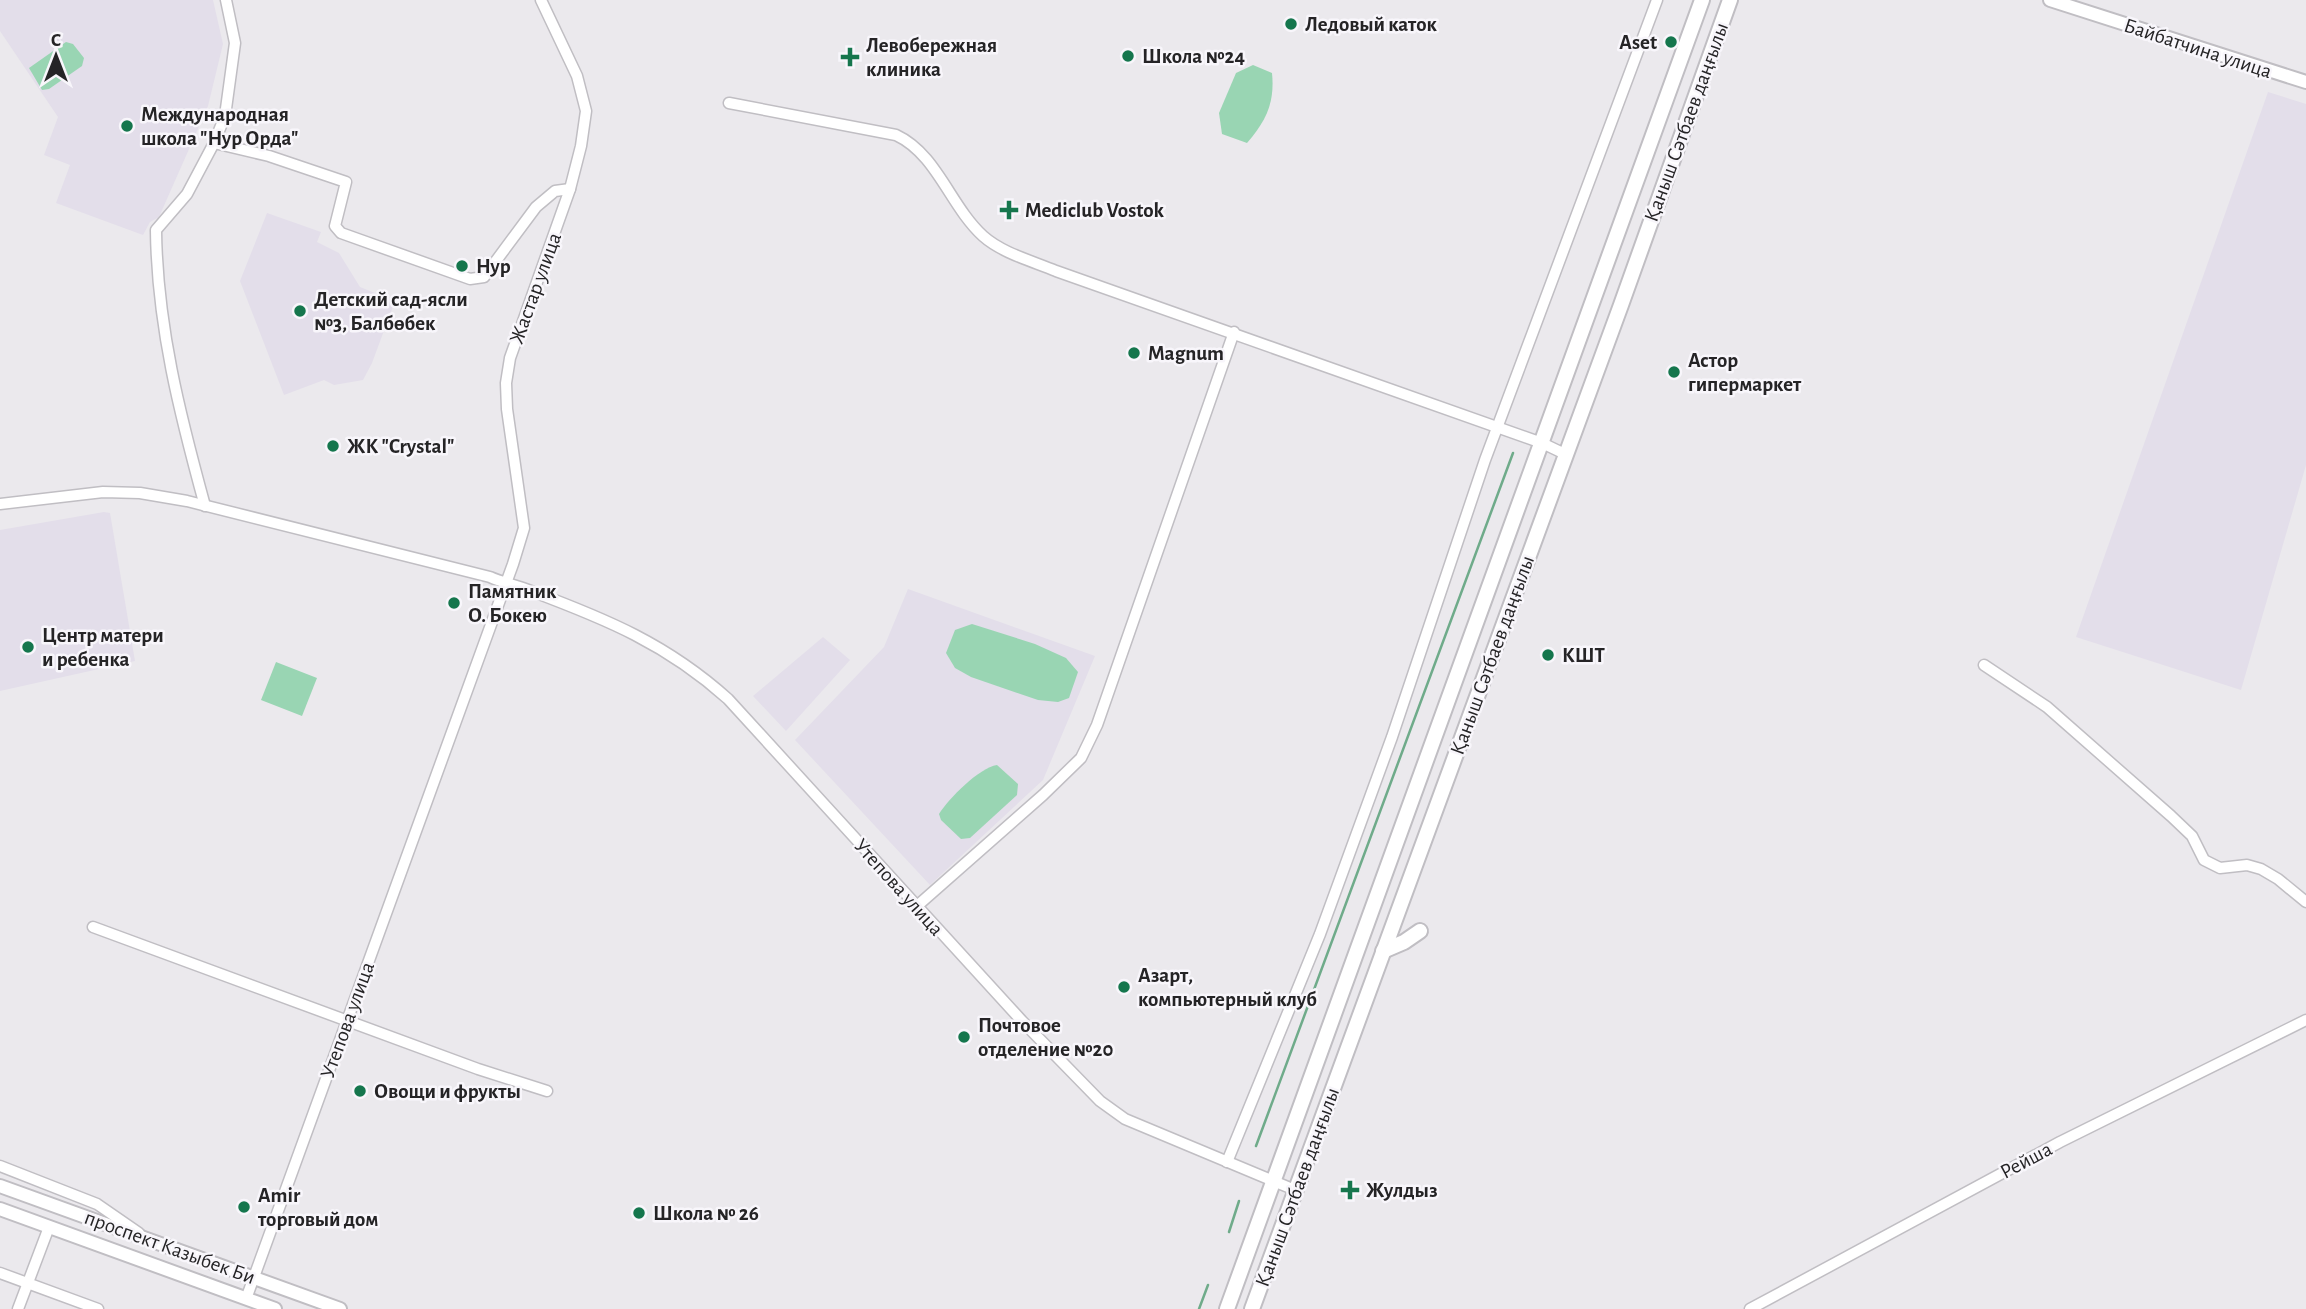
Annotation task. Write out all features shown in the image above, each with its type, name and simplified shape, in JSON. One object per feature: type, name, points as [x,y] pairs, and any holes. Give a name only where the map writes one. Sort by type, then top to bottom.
[{"type":"main road","name":"Қаныш Сәтбаев даңғылы","points":[[1227,1309],[1702,0]]},
{"type":"main road","name":"Қаныш Сәтбаев даңғылы","points":[[1252,1309],[1730,0]]},
{"type":"main road","points":[[1383,951],[1420,932]]},
{"type":"street","points":[[205,506],[176,398],[157,277],[156,230],[187,194],[225,116],[235,43],[226,0]]},
{"type":"street","name":"Жастар улица","points":[[505,584],[524,528],[507,410],[506,383],[510,358],[570,189],[586,111],[577,76],[541,0]]},
{"type":"street","points":[[1227,1162],[1325,921],[1392,737],[1497,427],[1657,0]]},
{"type":"street","name":"Байбатчина улица","points":[[2050,0],[2306,82]]},
{"type":"street","points":[[729,103],[896,135],[912,142],[972,224],[1002,248],[1056,271],[1234,332],[1542,443],[1565,454]]},
{"type":"street","points":[[214,143],[269,156],[346,182],[335,226],[341,233],[470,279],[484,277],[536,207],[555,191],[570,189]]},
{"type":"street","points":[[918,906],[1081,758],[1097,725],[1114,678],[1234,332]]},
{"type":"street","name":"Утепова улица","points":[[0,504],[103,492],[140,493],[205,506],[490,577],[631,632],[677,658],[728,699],[1022,1021],[1100,1101],[1125,1119],[1295,1191]]},
{"type":"street","name":"Утепова улица","points":[[246,1299],[505,584]]},
{"type":"street","points":[[1984,665],[2047,707],[2171,816],[2192,836],[2204,860],[2220,868],[2247,865],[2261,870],[2278,878],[2306,902]]},
{"type":"street","points":[[93,927],[478,1069],[547,1091]]},
{"type":"street","name":"Рейша","points":[[1750,1309],[2060,1142],[2306,1020]]},
{"type":"street","points":[[0,1166],[97,1204],[148,1239]]},
{"type":"street","name":"проспект Казыбек Би","points":[[0,1186],[340,1309]]},
{"type":"street","name":"проспект Казыбек Би","points":[[0,1209],[275,1309]]},
{"type":"street","points":[[18,1309],[49,1227]]},
{"type":"street","points":[[0,1273],[97,1309]]},
{"type":"shaded area","name":"Международная школа \"Нур Орда\"","points":[[0,0],[213,0],[223,44],[208,106],[159,217],[150,222],[143,235],[56,203],[70,165],[44,155],[58,117],[0,31]]},
{"type":"shaded area","points":[[2268,92],[2306,104],[2306,465],[2241,690],[2076,637]]},
{"type":"shaded area","points":[[267,213],[321,232],[317,242],[339,253],[360,287],[395,301],[363,380],[334,385],[324,380],[284,395],[240,281]]},
{"type":"shaded area","points":[[110,513],[135,661],[0,691],[0,530]]},
{"type":"shaded area","points":[[908,589],[1095,656],[1043,780],[930,885],[795,740],[884,647]]},
{"type":"shaded area","points":[[823,637],[850,660],[786,731],[753,696]]},
{"type":"green space","points":[[66,42],[73,44],[84,58],[82,66],[49,89],[42,90],[29,68]]},
{"type":"green space","points":[[1253,65],[1272,73],[1273,84],[1268,111],[1247,143],[1222,134],[1219,113],[1236,73]]},
{"type":"green space","points":[[972,624],[1035,644],[1066,658],[1078,672],[1069,698],[1058,702],[1038,700],[971,677],[955,668],[946,653],[955,630]]},
{"type":"green space","points":[[276,662],[317,678],[302,716],[261,700]]},
{"type":"green space","points":[[997,765],[1018,784],[1017,795],[970,838],[961,839],[941,820],[939,814],[965,785]]},
{"type":"waterway","points":[[1256,1146],[1513,453]]},
{"type":"waterway","points":[[1229,1232],[1239,1201]]},
{"type":"waterway","points":[[1199,1309],[1208,1285]]},
{"type":"place","name":"Ледовый каток","points":[[1291,24]]},
{"type":"place","name":"Aset","points":[[1671,42]]},
{"type":"place","name":"Школа №24","points":[[1128,56]]},
{"type":"place","name":"Левобережная клиника","points":[[850,57]]},
{"type":"place","name":"Международная школа \"Нур Орда\"","points":[[127,126]]},
{"type":"place","name":"Mediclub Vostok","points":[[1009,210]]},
{"type":"place","name":"Нур","points":[[462,266]]},
{"type":"place","name":"Детский сад-ясли №3, Балбөбек","points":[[300,311]]},
{"type":"place","name":"Magnum","points":[[1134,353]]},
{"type":"place","name":"Астор гипермаркет","points":[[1674,372]]},
{"type":"place","name":"ЖК \"Crystal\"","points":[[333,446]]},
{"type":"place","name":"Памятник О. Бокею","points":[[454,603]]},
{"type":"place","name":"Центр матери и ребенка","points":[[28,647]]},
{"type":"place","name":"КШТ","points":[[1548,655]]},
{"type":"place","name":"Азарт, компьютерный клуб","points":[[1124,987]]},
{"type":"place","name":"Почтовое отделение №20","points":[[964,1037]]},
{"type":"place","name":"Овощи и фрукты","points":[[360,1091]]},
{"type":"place","name":"Жулдыз","points":[[1350,1190]]},
{"type":"place","name":"Amir торговый дом","points":[[244,1207]]},
{"type":"place","name":"Школа № 26","points":[[639,1213]]}]
